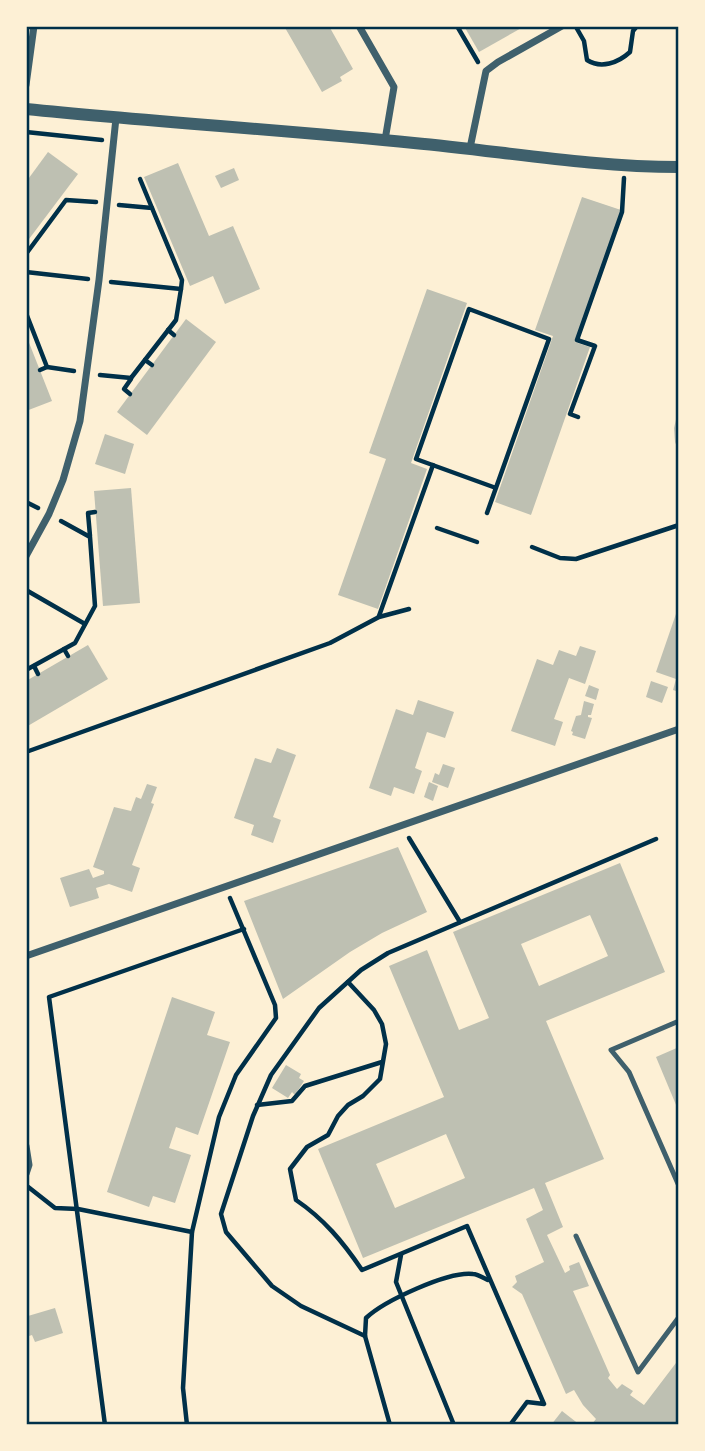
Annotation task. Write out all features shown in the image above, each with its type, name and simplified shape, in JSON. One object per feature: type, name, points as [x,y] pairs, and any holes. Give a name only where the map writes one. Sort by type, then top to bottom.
[{"type":"street","points":[[26,85],[34,26]]},
{"type":"street","points":[[359,26],[394,87],[385,140]]},
{"type":"street","points":[[470,148],[486,71],[562,26]]},
{"type":"street","points":[[26,109],[679,167]]},
{"type":"street","points":[[26,556],[49,514],[74,449],[80,421],[88,373],[116,118]]},
{"type":"street","points":[[26,956],[679,729]]},
{"type":"street","points":[[26,1146],[29,1165],[26,1174]]},
{"type":"lane","points":[[679,1021],[611,1050],[629,1072],[679,1186]]},
{"type":"lane","points":[[576,1236],[638,1372],[679,1317]]},
{"type":"path","points":[[457,26],[478,63],[486,71]]},
{"type":"path","points":[[575,26],[584,41],[587,60],[604,64],[615,62],[630,52],[633,32],[637,26]]},
{"type":"path","points":[[26,132],[114,141]]},
{"type":"path","points":[[578,417],[570,414],[595,346],[577,340],[622,212],[625,199],[624,163]]},
{"type":"path","points":[[140,179],[181,270],[176,320]]},
{"type":"path","points":[[61,196],[66,200],[152,208]]},
{"type":"path","points":[[26,254],[66,200]]},
{"type":"path","points":[[31,237],[36,241]]},
{"type":"path","points":[[487,513],[496,488],[549,339],[469,309],[416,459],[496,488]]},
{"type":"path","points":[[168,330],[174,335]]},
{"type":"path","points":[[145,360],[152,365]]},
{"type":"path","points":[[40,370],[47,367]]},
{"type":"path","points":[[130,394],[124,389],[131,378]]},
{"type":"path","points":[[379,617],[433,465]]},
{"type":"path","points":[[26,670],[75,643],[96,606],[88,513],[95,512]]},
{"type":"path","points":[[49,514],[90,537]]},
{"type":"path","points":[[532,547],[560,558],[576,559],[679,525]]},
{"type":"path","points":[[437,528],[477,542]]},
{"type":"path","points":[[91,551],[99,551]]},
{"type":"path","points":[[94,590],[102,589]]},
{"type":"path","points":[[26,590],[85,624]]},
{"type":"path","points":[[26,752],[330,643],[379,617],[409,610]]},
{"type":"path","points":[[64,649],[68,656]]},
{"type":"path","points":[[34,666],[38,674]]},
{"type":"path","points":[[401,825],[460,922]]},
{"type":"path","points":[[365,1336],[301,1306],[272,1286],[226,1232],[221,1214],[257,1105],[271,1075],[319,1008],[361,971],[388,953],[656,839]]},
{"type":"path","points":[[187,1425],[183,1388],[192,1232],[223,1106],[236,1075],[276,1018],[275,1004],[224,886]]},
{"type":"path","points":[[105,1425],[49,997],[244,929]]},
{"type":"path","points":[[348,982],[374,1010],[382,1024],[386,1044],[380,1079],[363,1096],[348,1105],[338,1115],[328,1135],[307,1147],[290,1169],[296,1200],[317,1214],[343,1241],[362,1270],[467,1226],[544,1404],[527,1402],[510,1425]]},
{"type":"path","points":[[257,1105],[292,1101],[305,1086],[383,1062]]},
{"type":"path","points":[[26,1186],[55,1208],[78,1209],[192,1232]]},
{"type":"path","points":[[401,1254],[396,1282],[454,1425]]},
{"type":"path","points":[[390,1425],[365,1336],[366,1318],[377,1308],[401,1295],[446,1278],[473,1274],[489,1280]]},
{"type":"building","points":[[284,26],[329,26],[353,69],[340,77],[342,81],[322,92]]},
{"type":"building","points":[[464,26],[525,26],[479,52]]},
{"type":"building","points":[[48,152],[78,174],[26,243],[26,182]]},
{"type":"building","points":[[178,163],[209,236],[233,226],[260,289],[225,304],[213,276],[190,286],[144,177]]},
{"type":"building","points":[[234,168],[239,180],[221,188],[215,176]]},
{"type":"building","points":[[582,197],[621,210],[575,342],[590,347],[531,515],[495,502],[553,336],[535,330]]},
{"type":"building","points":[[427,289],[467,303],[411,463],[427,469],[378,609],[338,595],[386,459],[369,453]]},
{"type":"building","points":[[186,319],[216,342],[147,435],[117,412]]},
{"type":"building","points":[[26,335],[52,401],[26,411]]},
{"type":"building","points":[[679,411],[679,452],[674,428]]},
{"type":"building","points":[[105,434],[134,444],[125,474],[95,464]]},
{"type":"building","points":[[131,488],[140,603],[103,606],[94,491]]},
{"type":"building","points":[[678,608],[679,692],[673,690],[676,679],[656,672]]},
{"type":"building","points":[[88,645],[108,679],[26,727],[26,681]]},
{"type":"building","points":[[580,646],[596,651],[585,684],[569,678],[554,719],[563,722],[555,746],[511,731],[537,659],[553,665],[559,650],[576,656]]},
{"type":"building","points":[[651,681],[668,687],[662,703],[646,697]]},
{"type":"building","points":[[589,685],[599,689],[596,700],[585,696]]},
{"type":"building","points":[[418,700],[454,712],[445,738],[427,732],[415,768],[422,771],[414,794],[394,787],[391,796],[369,788],[396,709],[413,715]]},
{"type":"building","points":[[584,701],[594,704],[591,715],[588,715],[592,718],[585,739],[572,735],[571,731],[576,716],[581,715]]},
{"type":"building","points":[[277,748],[296,755],[273,817],[281,820],[273,843],[251,835],[254,825],[234,818],[255,758],[271,763]]},
{"type":"building","points":[[443,764],[455,768],[448,788],[432,782],[435,773],[439,775]]},
{"type":"building","points":[[429,782],[438,786],[433,801],[424,797]]},
{"type":"building","points":[[147,784],[157,787],[151,803],[154,804],[132,865],[140,868],[132,892],[109,884],[96,888],[99,898],[70,907],[60,878],[89,869],[93,878],[104,874],[104,871],[93,867],[114,807],[131,811],[136,797],[141,799]]},
{"type":"building","points":[[398,847],[427,912],[382,933],[350,952],[283,999],[244,901]]},
{"type":"building","points":[[620,863],[665,972],[546,1021],[604,1159],[545,1183],[563,1227],[547,1235],[565,1273],[570,1270],[569,1266],[579,1262],[589,1286],[573,1291],[610,1375],[608,1378],[617,1389],[622,1384],[633,1391],[630,1395],[644,1405],[679,1359],[679,1425],[591,1425],[596,1419],[574,1390],[566,1394],[522,1294],[512,1287],[517,1282],[515,1276],[544,1262],[526,1219],[543,1210],[534,1188],[363,1258],[318,1149],[444,1097],[389,966],[427,950],[459,1030],[489,1018],[453,932]],"holes":[[[590,915],[608,956],[539,986],[521,944]],[[446,1134],[465,1178],[395,1208],[376,1164]]]},
{"type":"building","points":[[172,997],[215,1012],[207,1035],[230,1042],[198,1135],[176,1127],[169,1148],[191,1155],[175,1203],[153,1196],[149,1207],[107,1192]]},
{"type":"building","points":[[679,1047],[679,1112],[656,1057]]},
{"type":"building","points":[[286,1065],[301,1074],[299,1078],[304,1081],[295,1095],[292,1092],[288,1098],[272,1088]]},
{"type":"building","points":[[55,1308],[63,1333],[35,1342],[32,1335],[26,1337],[28,1316]]},
{"type":"building","points":[[562,1411],[580,1425],[551,1425]]}]
